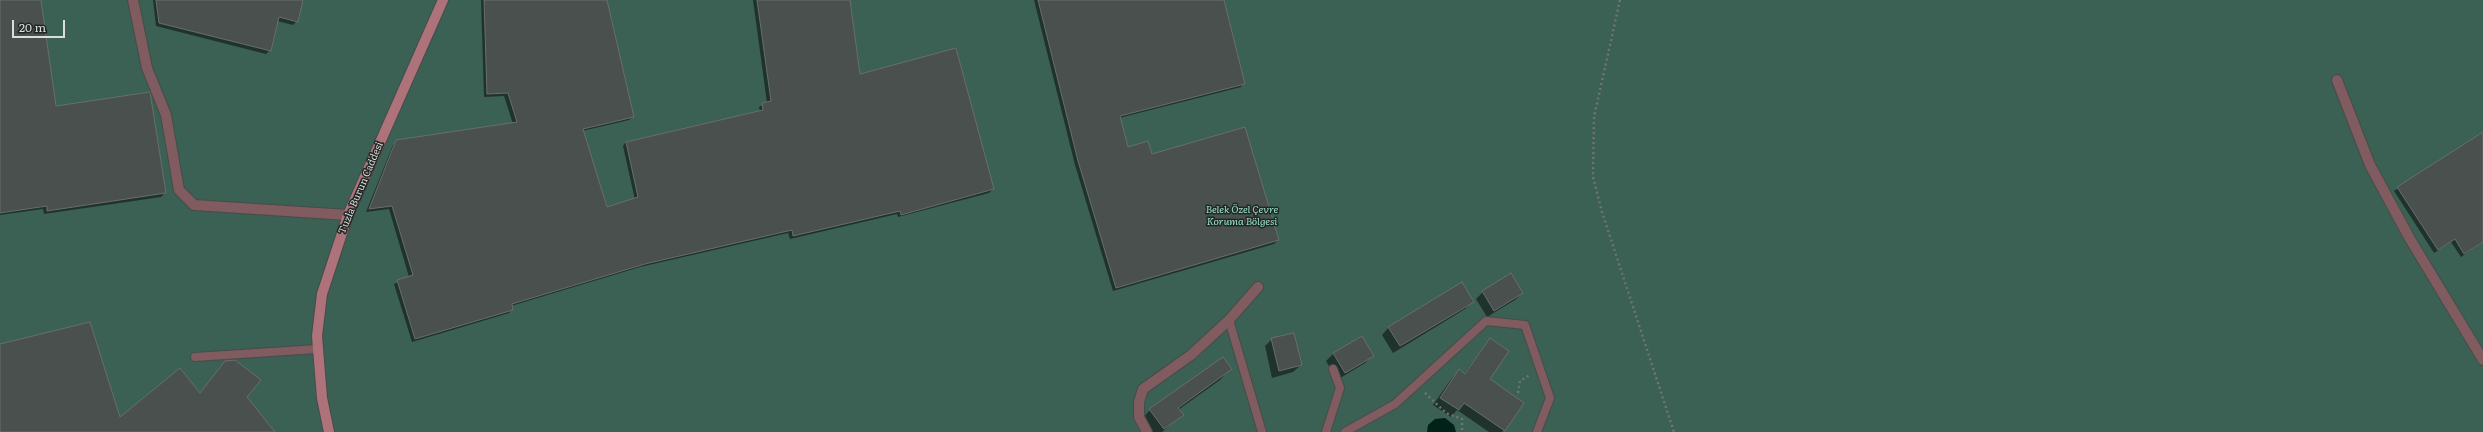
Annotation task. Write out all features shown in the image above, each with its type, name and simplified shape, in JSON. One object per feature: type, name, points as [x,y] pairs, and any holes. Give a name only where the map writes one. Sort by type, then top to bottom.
[{"type":"main road","name":"Tuzla Burun Caddesi","points":[[329,432],[322,398],[317,336],[322,294],[348,215],[443,0]]},
{"type":"street","points":[[133,0],[147,68],[166,115],[179,190],[194,205],[348,215]]},
{"type":"street","points":[[2337,80],[2370,165],[2410,239],[2483,360]]},
{"type":"street","points":[[1146,432],[1139,417],[1139,402],[1144,389],[1191,354],[1229,320],[1258,287]]},
{"type":"lane","points":[[1229,320],[1262,432]]},
{"type":"lane","points":[[1346,432],[1395,404],[1486,321],[1525,325],[1550,398],[1537,432]]},
{"type":"lane","points":[[196,357],[318,349]]},
{"type":"lane","points":[[1326,432],[1340,388],[1333,369]]},
{"type":"path","points":[[1620,0],[1594,117],[1594,177],[1602,212],[1674,432]]},
{"type":"path","points":[[1518,393],[1520,381],[1540,370]]},
{"type":"path","points":[[1416,384],[1446,413],[1462,419],[1462,432]]},
{"type":"green space","name":"Belek Özel Çevre Koruma Bölgesi","points":[[0,0],[2483,0],[2483,432],[0,432]]},
{"type":"shaded area","points":[[1445,418],[1454,425],[1456,432],[1427,432],[1428,425],[1435,419]]},
{"type":"building","points":[[0,0],[41,0],[56,106],[150,92],[166,193],[47,211],[47,206],[0,213]]},
{"type":"building","points":[[156,0],[303,0],[298,22],[279,17],[271,51],[159,23]]},
{"type":"building","points":[[484,0],[607,0],[634,117],[583,129],[607,207],[638,197],[626,142],[763,110],[762,103],[771,101],[757,0],[850,0],[860,74],[956,48],[994,189],[901,215],[900,211],[793,236],[792,230],[645,264],[512,304],[513,310],[415,339],[397,280],[413,275],[392,206],[369,209],[396,140],[517,122],[508,93],[487,94]]},
{"type":"building","points":[[1038,0],[1224,0],[1245,84],[1120,116],[1128,147],[1148,141],[1152,154],[1245,127],[1279,240],[1116,288],[1078,161]]},
{"type":"building","points":[[2483,132],[2483,242],[2464,254],[2455,239],[2438,250],[2397,187]]},
{"type":"building","points":[[1511,273],[1523,293],[1494,311],[1482,291]]},
{"type":"building","points":[[1462,282],[1474,302],[1400,346],[1388,327]]},
{"type":"building","points":[[90,322],[120,417],[180,368],[200,393],[225,361],[235,360],[261,380],[247,397],[275,432],[0,432],[0,344]]},
{"type":"building","points":[[1294,333],[1302,365],[1279,371],[1271,338]]},
{"type":"building","points":[[1362,336],[1374,356],[1345,373],[1333,353]]},
{"type":"building","points":[[1490,338],[1509,351],[1490,379],[1524,403],[1505,431],[1464,403],[1459,410],[1440,398],[1459,369],[1465,374]]},
{"type":"building","points":[[1223,357],[1232,369],[1178,408],[1184,415],[1164,429],[1149,409]]}]
